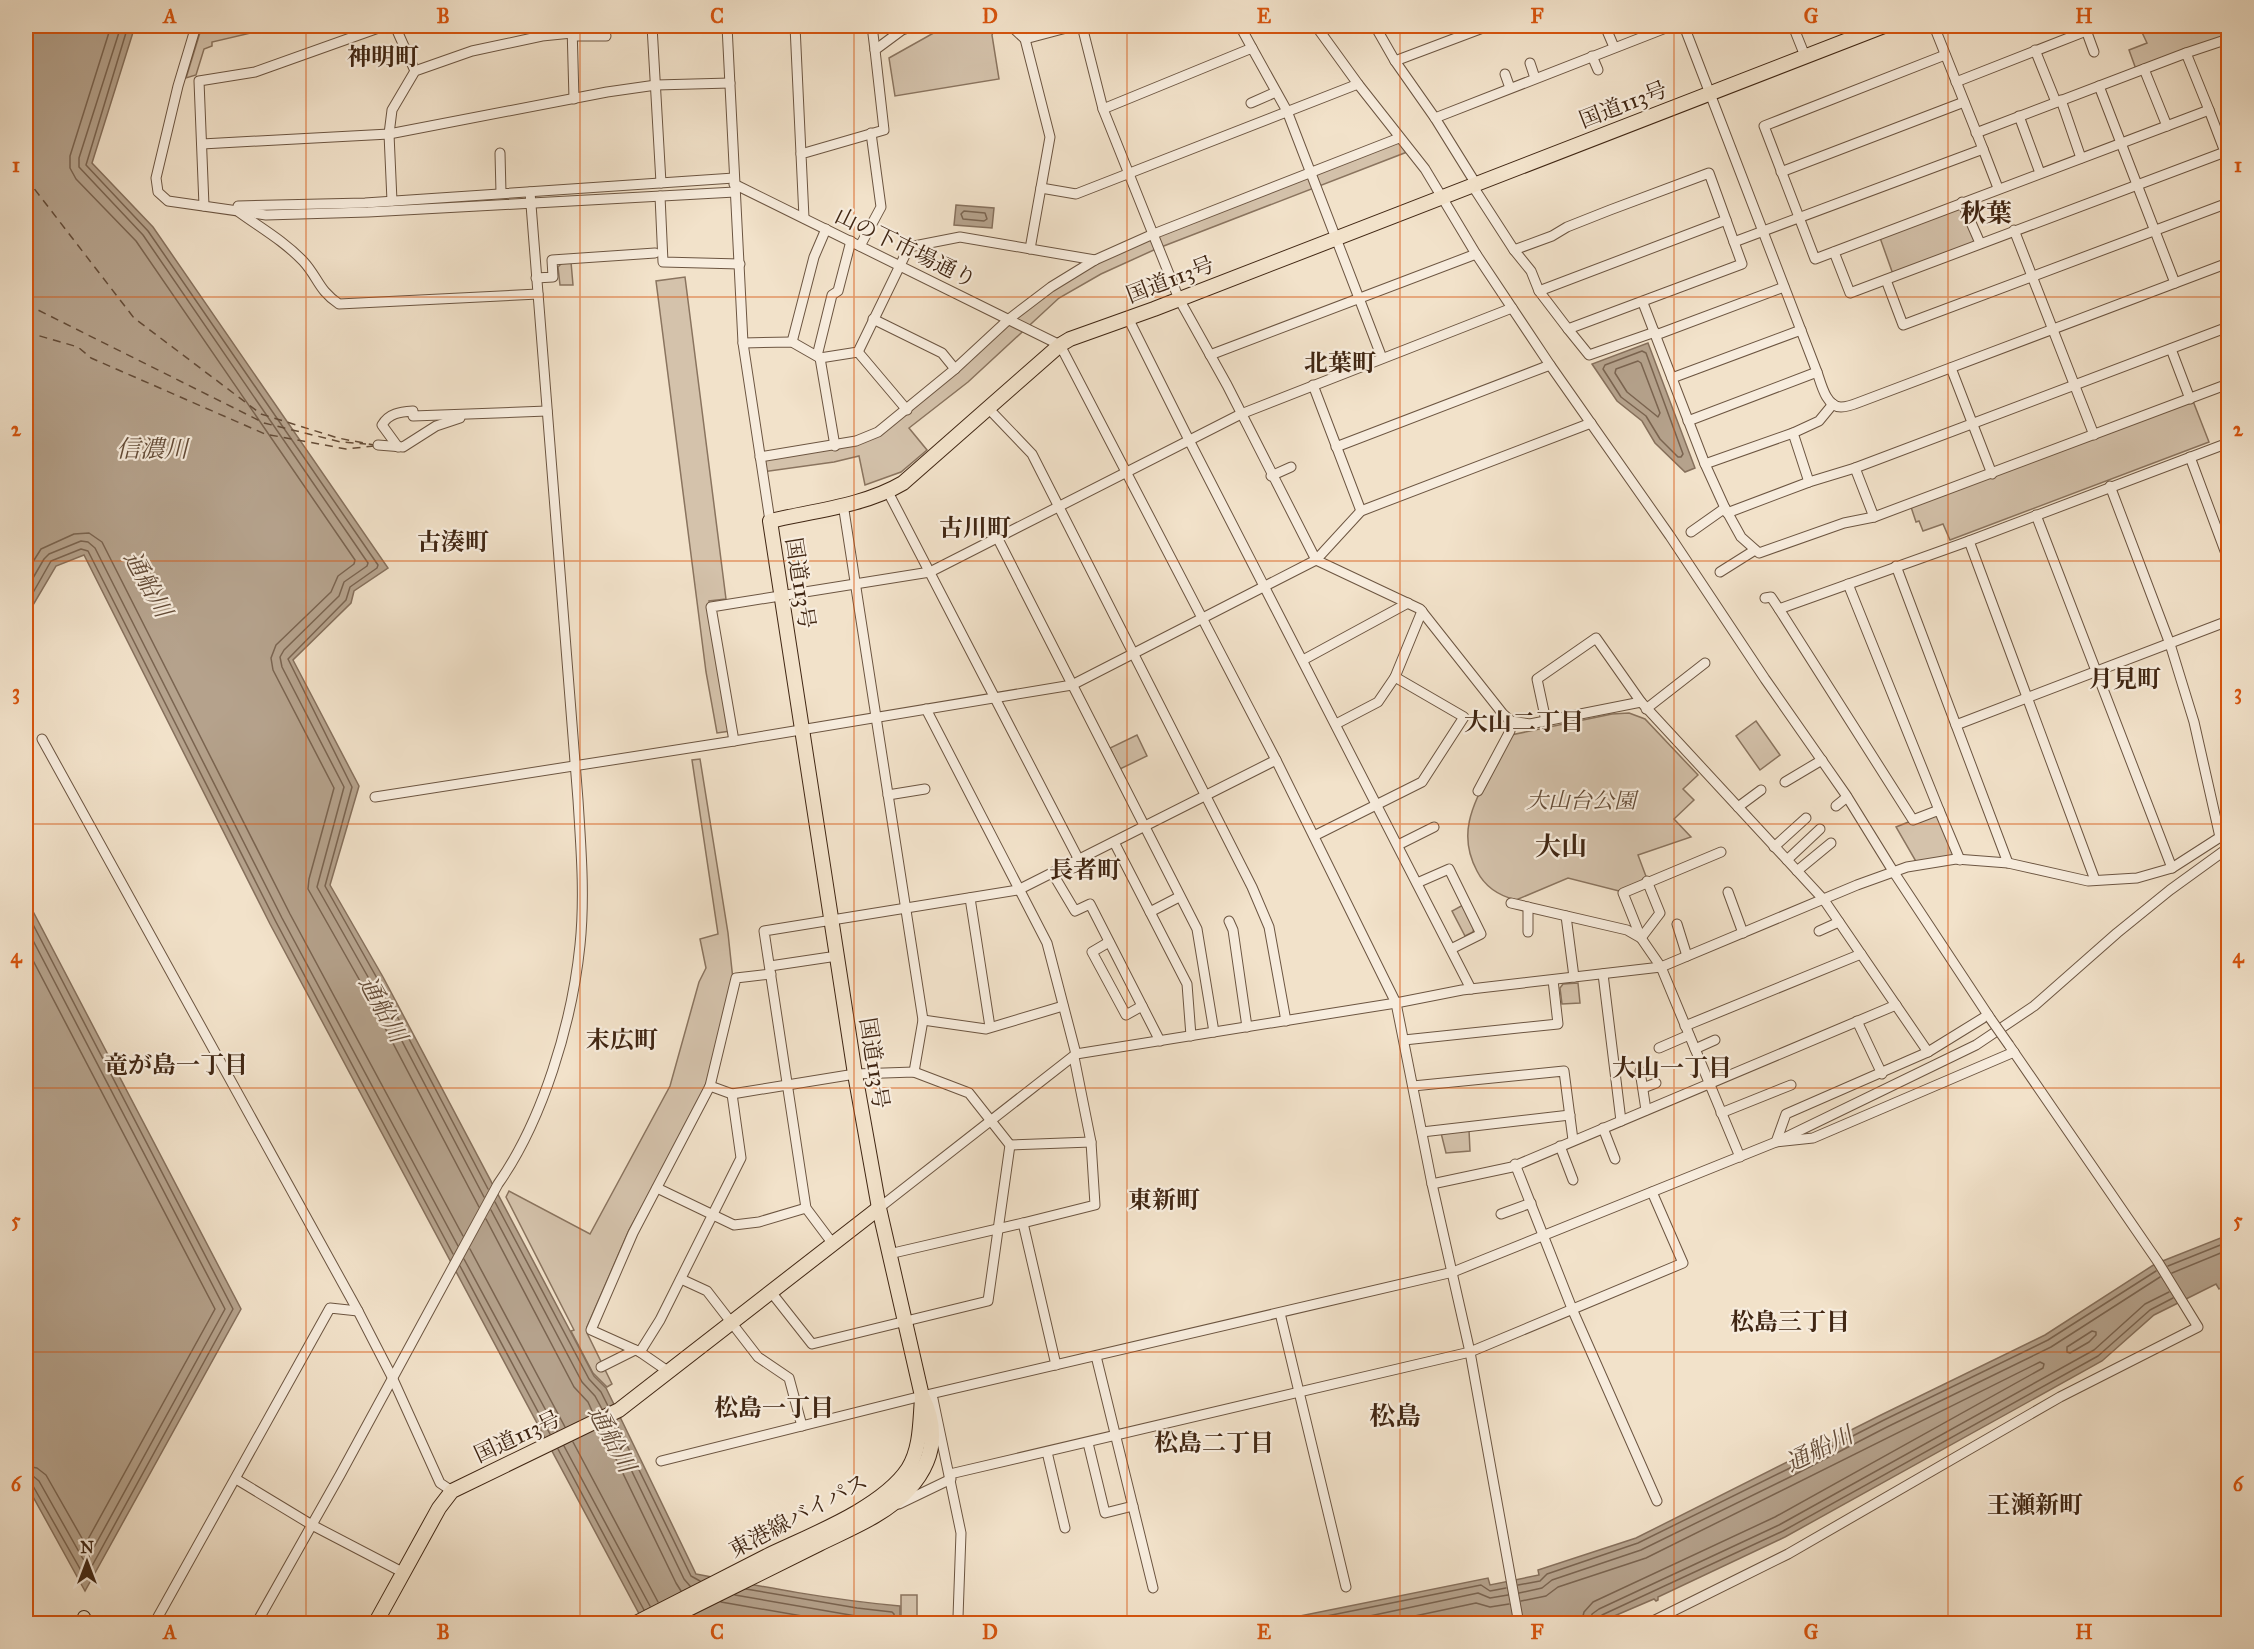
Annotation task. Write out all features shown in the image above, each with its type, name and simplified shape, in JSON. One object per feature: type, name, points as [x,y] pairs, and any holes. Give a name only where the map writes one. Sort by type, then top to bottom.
[{"type":"highway","name":"国道113号","points":[[452,1491],[619,1410],[879,1208],[855,1074],[770,522],[888,492],[910,477],[1060,345],[1070,339],[1884,26]]},
{"type":"highway","name":"東港線バイパス","points":[[658,1623],[877,1507],[899,1481],[914,1456],[918,1442],[922,1396],[879,1208]]},
{"type":"highway","points":[[375,1623],[439,1508],[452,1491]]},
{"type":"highway","name":"東港線バイパス","points":[[634,1623],[877,1507]]},
{"type":"street","points":[[196,26],[178,86],[156,178],[158,192],[168,201],[266,215],[660,196],[734,185]]},
{"type":"street","points":[[208,207],[199,81],[255,72],[384,26]]},
{"type":"street","points":[[395,26],[415,71]]},
{"type":"street","points":[[652,26],[661,183]]},
{"type":"street","points":[[727,26],[743,343],[770,522]]},
{"type":"street","points":[[795,26],[804,218]]},
{"type":"street","points":[[801,154],[884,130],[872,26]]},
{"type":"street","points":[[875,50],[902,30],[912,26]]},
{"type":"street","points":[[1011,26],[1024,39],[1050,137],[1030,249]]},
{"type":"street","points":[[1024,39],[1074,26]]},
{"type":"street","points":[[1082,26],[1103,109],[1127,174],[1179,299],[1316,560],[1422,611],[1503,714],[1511,721],[1530,724],[1643,705],[1705,663]]},
{"type":"street","points":[[1240,26],[1287,111],[1382,358]]},
{"type":"street","points":[[1316,26],[1425,169],[1476,254],[1550,365],[1670,536],[1847,797],[1989,1017],[2158,1262],[2198,1327],[2060,1397],[1788,1554],[1647,1623]]},
{"type":"street","points":[[1375,26],[1395,61],[1435,117],[1514,250],[1531,271],[1539,291],[1589,355],[1655,334],[1784,287]]},
{"type":"street","points":[[1395,61],[1488,26]]},
{"type":"street","points":[[1605,26],[1614,47]]},
{"type":"street","points":[[1435,117],[1671,26]]},
{"type":"street","points":[[1695,26],[1684,27],[1828,400],[1833,404],[1840,407],[1860,402],[2229,263]]},
{"type":"street","points":[[1793,26],[1805,56]]},
{"type":"street","points":[[1934,26],[1998,188]]},
{"type":"street","points":[[1956,82],[2098,26]]},
{"type":"street","points":[[2086,30],[2094,52]]},
{"type":"street","points":[[392,201],[388,134],[392,110],[415,71],[472,51],[542,36],[572,32],[606,36]]},
{"type":"street","points":[[572,32],[574,99]]},
{"type":"street","points":[[1976,133],[2186,53],[2229,39]]},
{"type":"street","points":[[1103,109],[1252,48]]},
{"type":"street","points":[[2036,51],[2081,158]]},
{"type":"street","points":[[1834,252],[1850,293],[2137,184],[2227,157],[2186,53]]},
{"type":"street","points":[[1945,55],[1764,126],[1815,259],[1998,188],[2210,110]]},
{"type":"street","points":[[1592,56],[1598,70]]},
{"type":"street","points":[[1530,63],[1535,78]]},
{"type":"street","points":[[2144,69],[2167,126]]},
{"type":"street","points":[[1505,74],[1510,88]]},
{"type":"street","points":[[202,144],[388,134],[656,85],[730,82]]},
{"type":"street","points":[[1041,188],[1076,194],[1358,84]]},
{"type":"street","points":[[2099,86],[2175,283]]},
{"type":"street","points":[[1251,103],[1276,92]]},
{"type":"street","points":[[1781,172],[1964,102]]},
{"type":"street","points":[[2019,116],[2040,173]]},
{"type":"street","points":[[835,446],[819,357],[832,295],[838,291],[856,244],[881,207],[871,133]]},
{"type":"street","points":[[760,457],[835,446],[878,432],[956,369],[1009,319],[1051,287],[1095,260],[1152,235],[1400,138]]},
{"type":"street","points":[[1734,242],[1983,149]]},
{"type":"street","points":[[500,153],[501,193]]},
{"type":"street","points":[[1514,250],[1610,210],[1709,173],[1742,264],[1643,303],[1568,329]]},
{"type":"street","points":[[208,207],[392,201],[661,183],[734,185]]},
{"type":"street","name":"山の下市場通り","points":[[734,185],[1060,345]]},
{"type":"street","points":[[256,1623],[498,1184],[513,1162],[546,1090],[567,1018],[580,945],[582,872],[530,192]]},
{"type":"street","points":[[660,196],[663,262],[740,264]]},
{"type":"street","points":[[1962,202],[1980,243]]},
{"type":"street","points":[[1886,280],[1904,325],[2229,203]]},
{"type":"street","points":[[238,211],[277,237],[305,262],[326,296],[339,304],[537,294]]},
{"type":"street","points":[[1539,291],[1726,220]]},
{"type":"street","points":[[792,342],[814,257],[826,229]]},
{"type":"street","points":[[2014,230],[2094,435]]},
{"type":"street","points":[[858,351],[909,247],[960,237],[1095,260]]},
{"type":"street","points":[[536,278],[554,277],[552,260],[655,253]]},
{"type":"street","points":[[1210,355],[1476,254]]},
{"type":"street","points":[[1643,303],[1705,464],[1726,511],[1741,537],[1759,553],[1844,523],[1874,517],[2229,384]]},
{"type":"street","points":[[734,741],[711,607],[930,572],[1241,414],[1512,308]]},
{"type":"street","points":[[1128,318],[1471,989]]},
{"type":"street","points":[[873,319],[942,353],[956,369]]},
{"type":"street","points":[[1691,532],[1726,511],[1855,468],[2229,327]]},
{"type":"street","points":[[1672,378],[1801,330]]},
{"type":"street","points":[[743,343],[792,342],[819,357],[858,351]]},
{"type":"street","points":[[1060,345],[1276,760],[1396,1003],[1432,1184],[1470,1352],[1519,1623]]},
{"type":"street","points":[[2171,350],[2190,399]]},
{"type":"street","points":[[858,351],[907,410]]},
{"type":"street","points":[[1336,447],[1550,365]]},
{"type":"street","points":[[1951,368],[1992,474]]},
{"type":"street","points":[[1688,421],[1817,372]]},
{"type":"street","points":[[1313,385],[1361,511]]},
{"type":"street","points":[[1705,464],[1819,421],[1833,404]]},
{"type":"street","points":[[988,408],[1032,454],[1252,887],[1269,927],[1286,1021]]},
{"type":"street","points":[[398,447],[382,425],[397,412],[413,411],[413,416],[547,411]]},
{"type":"street","points":[[378,445],[403,447],[436,426],[471,415]]},
{"type":"street","points":[[375,797],[1072,685],[1316,560],[1361,511],[1591,423]]},
{"type":"street","points":[[1792,432],[1809,482]]},
{"type":"street","points":[[1779,609],[1969,541],[2229,443]]},
{"type":"street","points":[[2190,457],[2229,559]]},
{"type":"street","points":[[1271,476],[1291,467]]},
{"type":"street","points":[[1855,468],[1874,517]]},
{"type":"street","points":[[879,1208],[1075,1055],[1471,989],[1661,967],[1907,867],[1960,860],[2008,864],[2088,881],[2138,878],[2172,868],[2224,834],[2170,644],[2110,486]]},
{"type":"street","points":[[888,492],[1079,861]]},
{"type":"street","points":[[843,504],[923,1020],[914,1072]]},
{"type":"street","points":[[2036,515],[2172,868]]},
{"type":"street","points":[[998,539],[1197,929],[1214,1032]]},
{"type":"street","points":[[1969,541],[2095,880]]},
{"type":"street","points":[[1720,573],[1755,550]]},
{"type":"street","points":[[1896,566],[2008,864]]},
{"type":"street","points":[[1848,584],[1960,860]]},
{"type":"street","points":[[1766,598],[1771,597],[1779,609],[1912,820],[1939,810]]},
{"type":"street","points":[[1303,660],[1408,603]]},
{"type":"street","points":[[1336,724],[1378,702],[1395,677],[1422,611]]},
{"type":"street","points":[[1956,725],[2229,621]]},
{"type":"street","points":[[1546,721],[1537,679],[1596,638],[1643,705],[1824,900],[1928,1052]]},
{"type":"street","points":[[1314,837],[1422,782],[1464,717],[1395,677]]},
{"type":"street","points":[[889,1254],[1095,1204],[1091,1142],[1075,1055],[1047,943],[926,709]]},
{"type":"street","points":[[1478,791],[1510,731],[1511,721]]},
{"type":"street","points":[[42,739],[358,1311],[392,1377],[440,1483],[452,1491]]},
{"type":"street","points":[[832,1244],[806,1208],[764,931],[1018,890],[1276,760]]},
{"type":"street","points":[[1785,782],[1822,760]]},
{"type":"street","points":[[888,795],[925,789]]},
{"type":"street","points":[[1738,807],[1761,790]]},
{"type":"street","points":[[1836,806],[1847,797]]},
{"type":"street","points":[[1774,846],[1806,818]]},
{"type":"street","points":[[1398,845],[1434,827]]},
{"type":"street","points":[[1787,860],[1820,829]]},
{"type":"street","points":[[1114,842],[1187,984],[1191,1036]]},
{"type":"street","points":[[1797,872],[1831,843]]},
{"type":"street","points":[[661,1461],[922,1396],[1453,1272],[1776,1142],[1976,1045],[2034,1006],[2170,890],[2229,848]]},
{"type":"street","points":[[1721,852],[1647,881],[1623,893],[1641,938],[1661,967],[1740,1157]]},
{"type":"street","points":[[1418,883],[1449,869],[1481,934],[1451,950]]},
{"type":"street","points":[[1053,874],[1075,911],[1090,904],[1160,1041]]},
{"type":"street","points":[[1641,938],[1660,913],[1647,881]]},
{"type":"street","points":[[1728,892],[1743,933]]},
{"type":"street","points":[[1150,912],[1179,897]]},
{"type":"street","points":[[970,898],[990,1027]]},
{"type":"street","points":[[1511,903],[1627,930],[1641,938]]},
{"type":"street","points":[[1528,907],[1528,932]]},
{"type":"street","points":[[1566,916],[1574,977]]},
{"type":"street","points":[[1229,921],[1233,930],[1247,1027]]},
{"type":"street","points":[[1819,931],[1839,922]]},
{"type":"street","points":[[1677,924],[1687,956]]},
{"type":"street","points":[[1109,942],[1092,952],[1126,1015],[1142,1006]]},
{"type":"street","points":[[1659,1048],[1687,1030],[1861,954]]},
{"type":"street","points":[[669,1372],[637,1351],[591,1330],[633,1233],[710,1086],[736,978],[837,956]]},
{"type":"street","points":[[1603,974],[1620,1121]]},
{"type":"street","points":[[1404,1040],[1558,1024],[1553,980]]},
{"type":"street","points":[[1432,1184],[1515,1164],[1896,1005]]},
{"type":"street","points":[[923,1020],[986,1029],[1063,1006]]},
{"type":"street","points":[[1776,1142],[1786,1114],[1882,1074],[1928,1052],[1989,1017]]},
{"type":"street","points":[[1857,1021],[1882,1074]]},
{"type":"street","points":[[1695,1049],[1715,1040]]},
{"type":"street","points":[[1776,1142],[1812,1138],[2011,1048]]},
{"type":"street","points":[[1413,1086],[1564,1071],[1574,1140]]},
{"type":"street","points":[[1640,1071],[1646,1110]]},
{"type":"street","points":[[710,1086],[732,1094],[855,1074],[914,1072],[969,1093],[1010,1145],[988,1301],[812,1344],[771,1292]]},
{"type":"street","points":[[1642,1088],[1656,1083]]},
{"type":"street","points":[[1721,1113],[1791,1085]]},
{"type":"street","points":[[601,1367],[637,1351],[660,1320],[741,1158],[732,1094]]},
{"type":"street","points":[[1422,1132],[1570,1115]]},
{"type":"street","points":[[1603,1128],[1616,1159]]},
{"type":"street","points":[[1010,1145],[1091,1142]]},
{"type":"street","points":[[1560,1146],[1573,1180]]},
{"type":"street","points":[[1515,1164],[1573,1311],[1657,1501]]},
{"type":"street","points":[[657,1188],[734,1225],[759,1222],[806,1208]]},
{"type":"street","points":[[877,1507],[950,1477],[1470,1352],[1573,1311],[1683,1263],[1652,1192]]},
{"type":"street","points":[[1501,1214],[1531,1203]]},
{"type":"street","points":[[1023,1223],[1056,1365]]},
{"type":"street","points":[[681,1279],[707,1290],[758,1357],[789,1378],[802,1426]]},
{"type":"street","points":[[154,1623],[330,1308],[358,1311]]},
{"type":"street","points":[[1280,1313],[1346,1587]]},
{"type":"street","points":[[1096,1356],[1153,1588]]},
{"type":"street","points":[[922,1396],[933,1400],[961,1533],[958,1617]]},
{"type":"street","points":[[1088,1443],[1105,1513],[1133,1506]]},
{"type":"street","points":[[1047,1452],[1065,1527]]},
{"type":"street","points":[[236,1479],[312,1525],[404,1573]]},
{"type":"green space","points":[[202,26],[280,26],[212,42],[212,46],[204,49],[196,75],[186,78]]},
{"type":"green space","points":[[946,26],[996,26],[992,35],[999,79],[895,96],[889,58]]},
{"type":"green space","points":[[2139,26],[2228,26],[2228,39],[2137,72],[2129,50],[2147,43]]},
{"type":"green space","points":[[1399,138],[1407,152],[1156,249],[1101,274],[1059,298],[968,382],[909,428],[927,450],[901,472],[865,485],[859,456],[834,462],[762,472],[760,457],[878,432],[1009,319],[1095,260]]},
{"type":"green space","points":[[1962,202],[1980,243],[1894,277],[1879,235]]},
{"type":"green space","points":[[571,262],[573,285],[560,285],[558,267],[562,263]]},
{"type":"green space","points":[[685,277],[726,599],[709,601],[730,731],[717,733],[706,672],[656,281]]},
{"type":"green space","points":[[2193,401],[2209,442],[1950,540],[1943,524],[1923,531],[1919,521],[1916,522],[1911,507]]},
{"type":"green space","name":"大山台公園","points":[[1629,713],[1645,719],[1698,775],[1683,789],[1694,800],[1674,819],[1691,837],[1638,855],[1647,879],[1619,891],[1568,878],[1516,900],[1504,896],[1484,882],[1477,871],[1468,845],[1470,820],[1478,796],[1511,735],[1612,714]]},
{"type":"green space","points":[[1756,721],[1780,755],[1760,770],[1736,736]]},
{"type":"green space","points":[[1137,735],[1147,756],[1120,769],[1110,748]]},
{"type":"green space","points":[[700,759],[728,933],[733,980],[707,1088],[629,1230],[587,1327],[587,1333],[612,1384],[607,1387],[593,1373],[571,1331],[574,1330],[506,1197],[509,1191],[590,1234],[670,1086],[699,982],[706,968],[700,939],[718,934],[692,760]]},
{"type":"green space","points":[[1939,810],[1960,860],[1918,865],[1896,827]]},
{"type":"green space","points":[[1463,905],[1474,928],[1473,932],[1465,936],[1452,911]]},
{"type":"green space","points":[[1578,983],[1580,1003],[1562,1004],[1560,988],[1563,984]]},
{"type":"green space","points":[[1469,1130],[1470,1151],[1446,1153],[1441,1133]]},
{"type":"green space","points":[[901,1595],[917,1595],[917,1623],[901,1623]]},
{"type":"water","name":"信濃川","points":[[26,26],[135,26],[92,163],[153,227],[388,568],[354,591],[351,603],[293,660],[359,786],[330,885],[383,977],[594,1376],[606,1388],[696,1574],[824,1597],[900,1606],[900,1623],[644,1623],[270,924],[84,555],[56,566],[26,617]]},
{"type":"water","points":[[956,205],[994,208],[992,228],[954,225]]},
{"type":"water","points":[[1648,343],[1695,468],[1685,472],[1655,443],[1642,421],[1617,401],[1592,364]]},
{"type":"water","points":[[26,898],[241,1309],[85,1591],[26,1484]]},
{"type":"water","name":"通船川","points":[[2228,1235],[2228,1283],[2219,1289],[2216,1284],[2154,1315],[2102,1361],[1785,1537],[1658,1597],[1656,1601],[1654,1599],[1598,1623],[1212,1624],[1300,1616],[1488,1578],[1490,1585],[1539,1575],[1538,1570],[1636,1538],[2045,1335],[2155,1264]]},
{"type":"ferry route","points":[[26,178],[134,318],[261,414],[338,438],[374,445]]},
{"type":"ferry route","points":[[26,304],[264,423],[341,442],[366,444]]},
{"type":"ferry route","points":[[26,332],[78,347],[91,358],[265,434],[346,449],[374,446]]},
{"type":"district","name":"神明町","points":[[383,57]]},
{"type":"district","name":"秋葉","points":[[1986,213]]},
{"type":"district","name":"北葉町","points":[[1340,363]]},
{"type":"district","name":"古川町","points":[[975,528]]},
{"type":"district","name":"古湊町","points":[[453,542]]},
{"type":"district","name":"月見町","points":[[2125,679]]},
{"type":"district","name":"大山二丁目","points":[[1524,722]]},
{"type":"district","name":"大山","points":[[1561,846]]},
{"type":"district","name":"長者町","points":[[1085,870]]},
{"type":"district","name":"末広町","points":[[622,1040]]},
{"type":"district","name":"竜が島一丁目","points":[[176,1065]]},
{"type":"district","name":"大山一丁目","points":[[1672,1068]]},
{"type":"district","name":"東新町","points":[[1164,1200]]},
{"type":"district","name":"松島三丁目","points":[[1790,1322]]},
{"type":"district","name":"松島一丁目","points":[[774,1408]]},
{"type":"district","name":"松島","points":[[1395,1416]]},
{"type":"district","name":"松島二丁目","points":[[1214,1443]]},
{"type":"district","name":"王瀬新町","points":[[2035,1505]]}]
